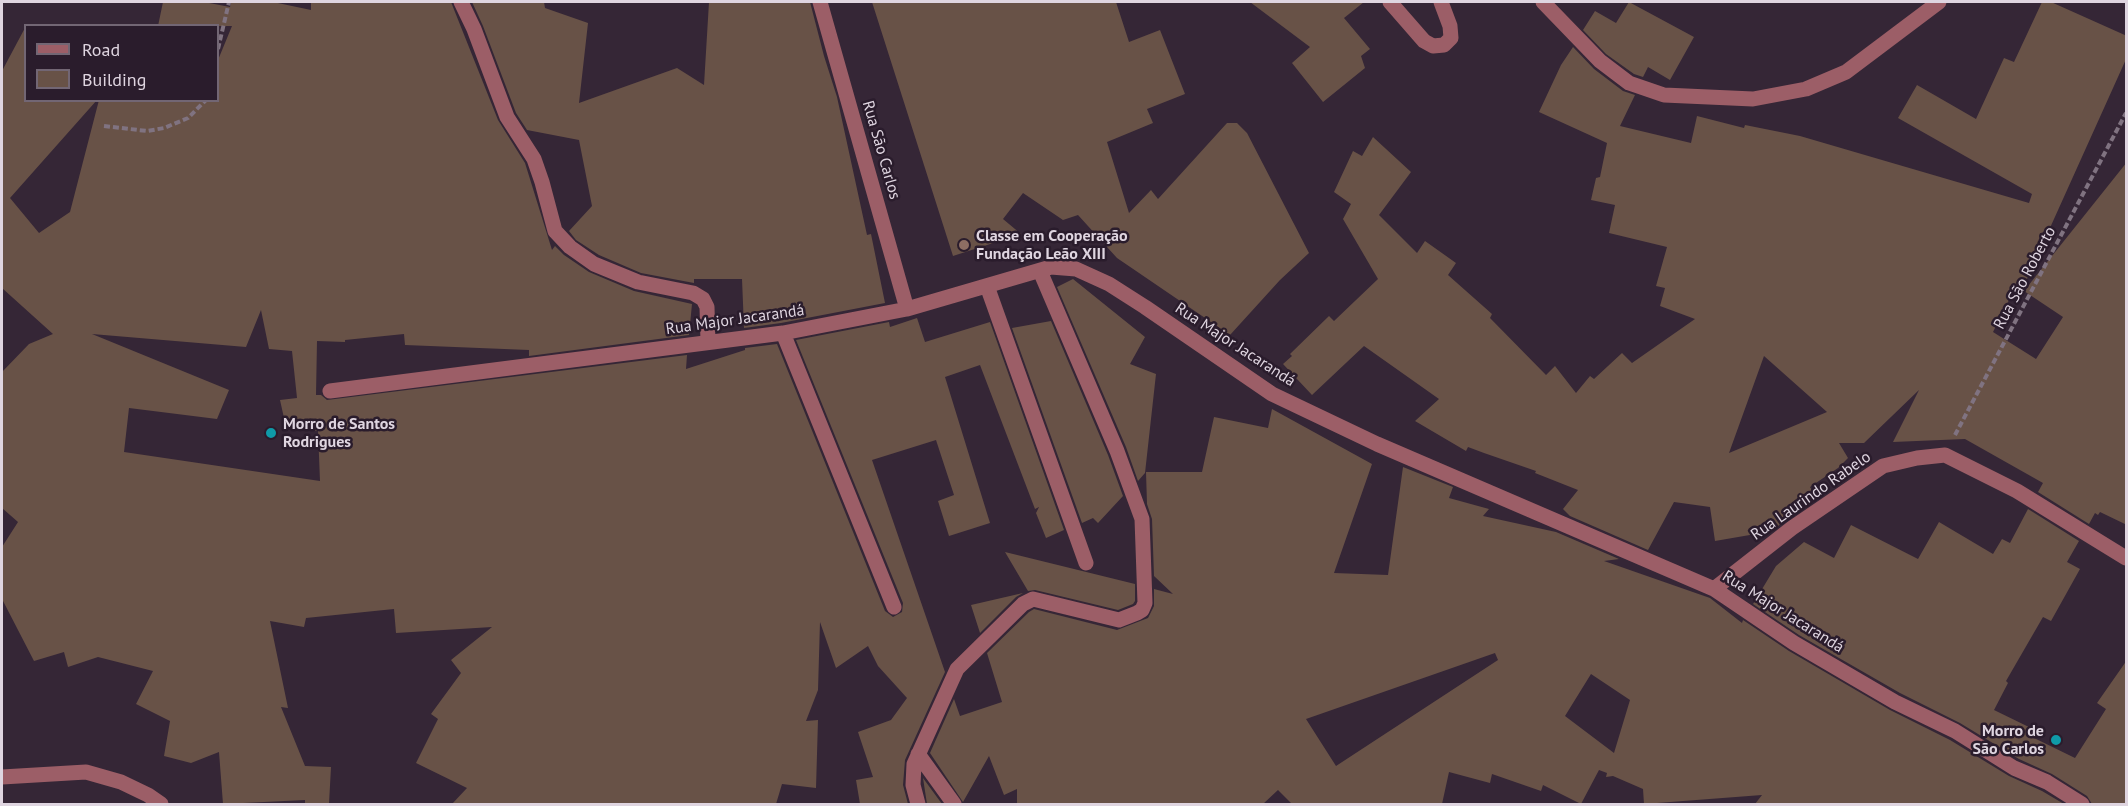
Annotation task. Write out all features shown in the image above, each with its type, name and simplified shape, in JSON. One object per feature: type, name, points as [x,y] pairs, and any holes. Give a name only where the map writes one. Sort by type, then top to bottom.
[{"type":"street","points":[[460,2],[474,29],[507,117],[534,159],[555,231],[570,247],[594,264],[638,282],[693,292],[703,299],[707,307],[708,342]]},
{"type":"street","name":"Rua São Carlos","points":[[820,2],[907,309]]},
{"type":"street","points":[[1390,2],[1424,41],[1433,46],[1444,45],[1451,38],[1450,26],[1441,2]]},
{"type":"street","points":[[1543,2],[1600,61],[1629,83],[1664,95],[1753,99],[1806,89],[1846,72],[1939,2]]},
{"type":"street","name":"Rua Major Jacarandá","points":[[330,391],[783,333],[907,309],[1051,267],[1076,269],[1146,307],[1272,394],[1377,444],[1714,589],[1794,643],[1885,697],[1955,731],[2014,768],[2047,783],[2082,804]]},
{"type":"street","points":[[918,804],[913,785],[914,764],[957,669],[1028,600],[1033,598],[1119,620],[1142,610],[1145,603],[1142,519],[1117,451],[1040,271]]},
{"type":"street","points":[[987,286],[1086,562]]},
{"type":"street","points":[[783,333],[894,607]]},
{"type":"street","points":[[1945,455],[2017,491],[2127,558]]},
{"type":"street","name":"Rua Laurindo Rabelo","points":[[1714,589],[1792,528],[1883,466],[1917,458],[1945,455]]},
{"type":"street","points":[[918,754],[954,804]]},
{"type":"street","points":[[2,777],[86,772],[121,782],[161,804]]},
{"type":"path","points":[[219,45],[229,2]]},
{"type":"path","points":[[104,126],[147,131],[164,128],[188,118],[204,102]]},
{"type":"path","name":"Rua São Roberto","points":[[1945,455],[2127,113]]},
{"type":"building","points":[[163,2],[204,2],[230,7],[231,2],[273,2],[311,10],[311,2],[451,2],[498,120],[525,163],[552,250],[555,246],[589,272],[634,291],[692,304],[689,335],[529,356],[529,350],[405,345],[404,334],[345,340],[345,342],[317,341],[316,395],[321,395],[327,400],[687,355],[686,369],[745,350],[745,348],[777,344],[885,611],[893,617],[902,612],[903,603],[796,340],[889,322],[890,327],[917,318],[925,342],[990,322],[1064,530],[1046,538],[1036,513],[1039,507],[1035,509],[980,365],[945,377],[990,523],[949,536],[938,501],[954,495],[936,440],[872,460],[945,672],[905,760],[903,785],[908,804],[860,804],[856,780],[873,777],[858,732],[891,720],[907,698],[878,666],[868,646],[836,668],[820,622],[818,690],[806,721],[818,720],[816,788],[782,784],[776,804],[452,804],[467,788],[416,763],[438,719],[431,714],[461,673],[451,660],[492,627],[396,633],[394,609],[306,618],[304,627],[270,621],[288,708],[281,707],[305,766],[331,767],[329,804],[305,804],[305,800],[223,804],[219,752],[191,763],[164,756],[170,721],[136,704],[153,671],[98,657],[68,667],[64,652],[34,661],[2,599],[2,547],[18,522],[2,508],[2,372],[29,344],[53,334],[2,288],[2,71],[24,30],[24,102],[95,102],[10,198],[39,233],[70,212],[98,102],[219,102],[219,58],[232,26],[158,24]],"holes":[[[261,310],[269,349],[292,351],[297,398],[280,400],[286,427],[318,431],[320,481],[124,452],[129,408],[217,419],[229,390],[92,334],[246,347]]]},
{"type":"building","points":[[472,2],[544,2],[545,8],[588,23],[579,103],[677,68],[704,85],[709,2],[810,2],[837,97],[867,235],[871,234],[885,303],[744,328],[742,279],[694,279],[694,283],[641,273],[599,255],[576,240],[569,231],[592,206],[579,140],[527,130],[516,113]]},
{"type":"building","points":[[872,2],[1116,2],[1129,42],[1160,30],[1185,94],[1147,109],[1153,123],[1107,142],[1129,213],[1151,190],[1158,199],[1227,123],[1237,123],[1247,133],[1309,253],[1280,280],[1230,335],[1117,258],[1078,215],[1063,220],[1023,193],[1003,219],[1021,234],[953,256]]},
{"type":"building","points":[[1250,2],[1364,2],[1344,18],[1370,49],[1361,56],[1365,68],[1323,102],[1292,63],[1310,47]]},
{"type":"building","points":[[1629,2],[1694,37],[1670,80],[1648,67],[1643,77],[1634,74],[1606,54],[1583,30],[1595,11],[1616,23]]},
{"type":"building","points":[[2042,2],[2051,2],[2127,36],[2127,57],[2022,290],[2016,286],[1993,332],[2036,359],[2063,317],[2024,291],[2127,162],[2127,525],[2100,512],[2098,515],[2095,513],[2089,524],[2038,492],[2043,483],[1965,439],[1893,442],[1919,390],[1864,443],[1839,443],[1848,458],[1838,468],[1810,487],[1813,492],[1773,531],[1715,541],[1710,507],[1674,502],[1648,550],[1570,516],[1563,509],[1578,490],[1535,473],[1536,471],[1468,447],[1466,451],[1415,421],[1439,399],[1364,346],[1312,395],[1283,364],[1292,356],[1290,354],[1329,316],[1334,321],[1378,279],[1343,219],[1351,204],[1334,192],[1353,151],[1362,156],[1373,137],[1411,172],[1379,215],[1417,253],[1425,241],[1456,263],[1448,275],[1492,314],[1490,318],[1546,375],[1555,366],[1576,393],[1590,376],[1594,379],[1622,353],[1632,363],[1695,319],[1660,306],[1665,288],[1656,286],[1667,247],[1609,233],[1615,205],[1591,200],[1596,178],[1600,177],[1607,143],[1539,112],[1561,65],[1573,47],[1594,69],[1623,91],[1635,95],[1620,126],[1691,143],[1697,116],[1744,128],[1745,125],[1800,136],[2029,203],[2032,194],[1898,118],[1917,85],[1976,119],[2004,58],[2014,62]],"holes":[[[1764,356],[1827,412],[1729,453]]]},
{"type":"building","points":[[1073,279],[1145,337],[1130,364],[1156,374],[1145,473],[1138,481],[1126,447],[1057,287]]},
{"type":"building","points":[[1051,321],[1123,496],[1098,523],[1093,518],[1082,523],[1012,328]]},
{"type":"building","points":[[1272,409],[1372,464],[1334,573],[1388,575],[1403,467],[1453,487],[1449,498],[1489,509],[1483,516],[1556,532],[1619,559],[1604,561],[1710,598],[1742,623],[1743,620],[1789,651],[1890,710],[1950,740],[2009,776],[2064,804],[1755,804],[1762,795],[1644,804],[1643,789],[1613,776],[1606,777],[1607,773],[1599,770],[1581,804],[1543,785],[1541,791],[1492,774],[1490,783],[1449,772],[1442,804],[1292,804],[1278,790],[1263,804],[1017,804],[1017,789],[1004,795],[989,756],[963,802],[930,753],[954,699],[960,716],[1002,702],[987,653],[1034,609],[1117,630],[1148,618],[1154,606],[1154,589],[1173,594],[1154,576],[1152,519],[1147,504],[1146,472],[1202,472],[1214,417],[1268,428]],"holes":[[[1495,653],[1498,660],[1336,766],[1306,719]],[[1591,674],[1630,700],[1614,753],[1565,716]]]},
{"type":"building","points":[[2028,509],[2079,541],[2067,562],[2080,569],[2051,621],[2043,617],[2006,681],[2008,683],[1994,710],[2033,729],[2032,737],[2075,758],[2106,709],[2097,703],[2127,660],[2127,804],[2092,804],[2087,796],[2052,774],[2019,759],[1960,723],[1900,693],[1799,635],[1753,604],[1776,566],[1804,542],[1834,558],[1851,525],[1918,559],[1939,522],[1993,554],[2002,539],[2010,543]]},
{"type":"building","points":[[1005,552],[1135,584],[1135,601],[1118,610],[1035,590],[1028,591]]},
{"type":"building","points":[[1023,593],[1016,597],[980,633],[971,605]]},
{"type":"building","points":[[923,778],[942,804],[927,804]]},
{"type":"place","name":"Classe em Cooperação Fundação Leão XIII","points":[[964,245]]},
{"type":"place","name":"Morro de Santos Rodrigues","points":[[271,433]]},
{"type":"place","name":"Morro de São Carlos","points":[[2056,740]]}]
